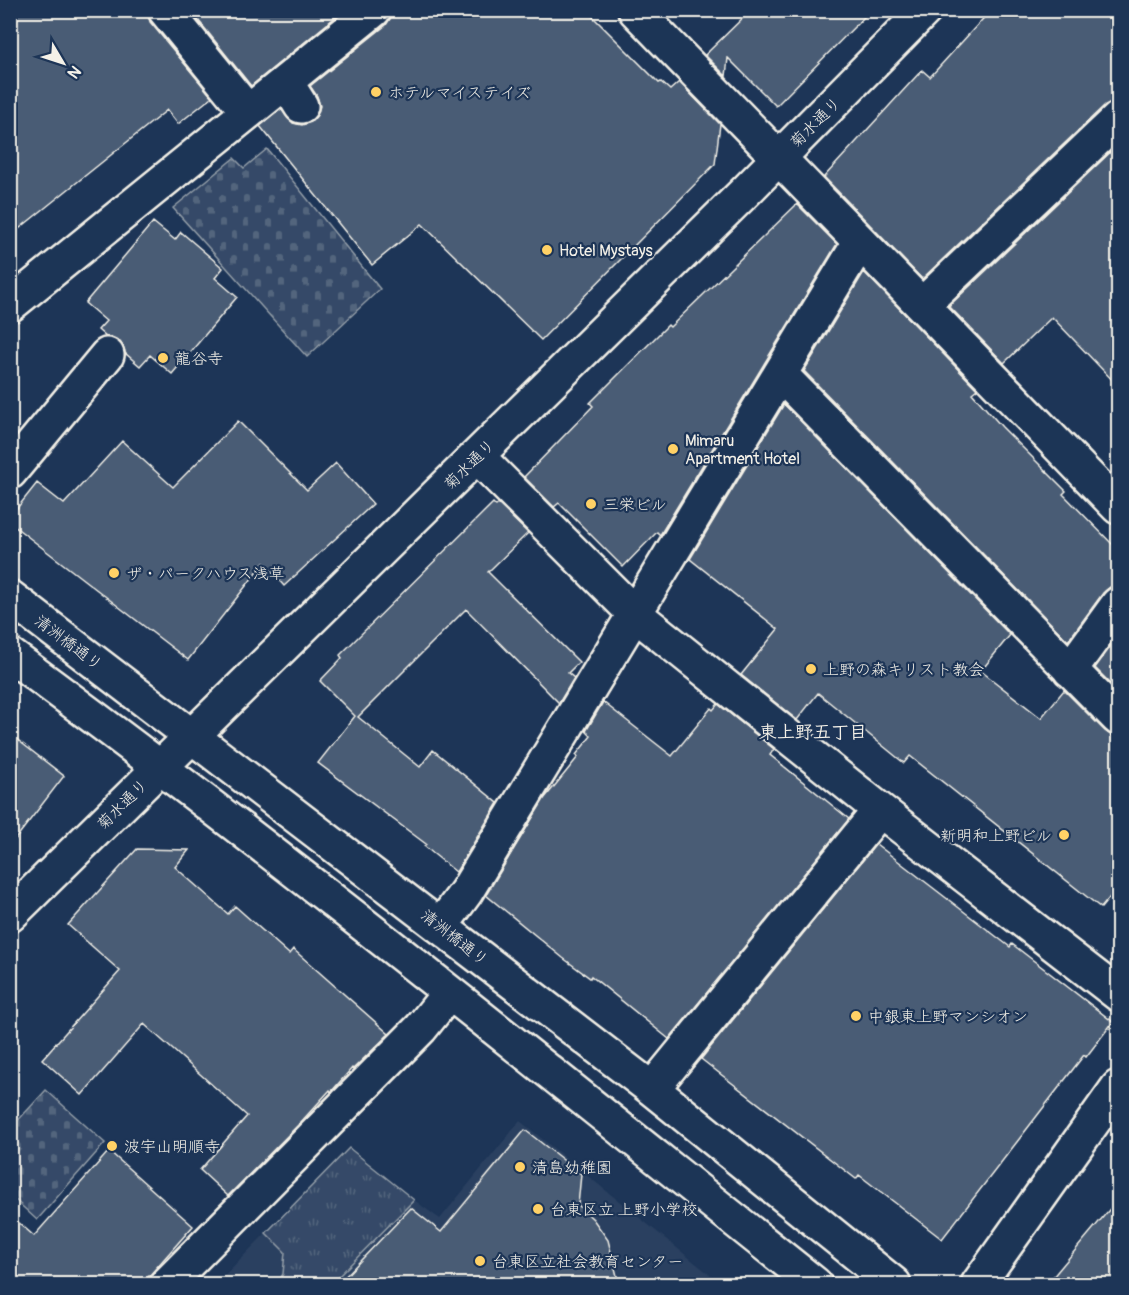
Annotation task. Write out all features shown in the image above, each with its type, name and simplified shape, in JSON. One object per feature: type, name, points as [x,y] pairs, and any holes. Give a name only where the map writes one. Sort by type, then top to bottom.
[{"type":"street","points":[[165,10],[248,112]]},
{"type":"street","points":[[10,305],[248,112],[294,94],[374,10]]},
{"type":"street","points":[[635,10],[1119,507]]},
{"type":"street","name":"菊水通り","points":[[10,915],[779,159],[925,10]]},
{"type":"street","points":[[922,305],[1119,119]]},
{"type":"street","points":[[441,926],[466,892],[860,242]]},
{"type":"street","points":[[10,472],[107,355]]},
{"type":"street","points":[[780,375],[1119,718]]},
{"type":"street","points":[[477,456],[635,614],[880,810],[1119,994]]},
{"type":"street","name":"清洲橋通り","points":[[10,597],[652,1089],[894,1284]]},
{"type":"street","points":[[1070,670],[1119,604]]},
{"type":"street","points":[[10,655],[160,767],[450,993],[815,1284]]},
{"type":"street","points":[[652,1089],[880,810]]},
{"type":"street","points":[[167,1284],[421,1028],[450,993]]},
{"type":"street","points":[[978,1284],[1119,1087]]},
{"type":"shaded area","name":"台東区立 上野小学校","points":[[520,1121],[714,1278],[709,1284],[331,1284],[414,1200],[440,1219]]},
{"type":"shaded area","points":[[266,1233],[285,1252],[283,1274],[277,1284],[216,1284]]},
{"type":"green space","points":[[267,149],[380,289],[307,357],[173,208],[234,158],[244,168]]},
{"type":"green space","points":[[46,1090],[105,1143],[37,1220],[11,1196],[11,1126]]},
{"type":"green space","points":[[349,1148],[414,1200],[331,1284],[277,1284],[283,1274],[285,1252],[266,1233]]},
{"type":"building","points":[[10,10],[147,10],[150,22],[212,97],[178,124],[167,110],[10,236]]},
{"type":"building","points":[[190,10],[344,10],[251,86]]},
{"type":"building","points":[[392,10],[586,10],[659,83],[661,82],[670,90],[679,82],[720,124],[715,164],[541,340],[422,224],[372,265],[260,126],[281,109],[293,123],[302,125],[311,122],[320,106],[310,86],[386,25]]},
{"type":"building","points":[[751,10],[871,10],[776,106],[728,58],[726,76],[705,55]]},
{"type":"building","points":[[991,10],[1119,10],[1119,101],[1105,105],[922,279],[824,177],[922,70],[930,77]]},
{"type":"building","points":[[1119,144],[1119,387],[1052,317],[1004,363],[949,306]]},
{"type":"building","points":[[797,204],[837,244],[660,535],[657,532],[623,567],[559,503],[554,507],[524,477],[593,406],[590,403],[668,325],[670,327]]},
{"type":"building","points":[[153,222],[175,240],[181,232],[223,268],[215,278],[237,297],[172,374],[150,355],[140,366],[125,353],[119,341],[106,337],[98,330],[106,321],[85,303]]},
{"type":"building","points":[[864,272],[977,389],[972,393],[1002,427],[1066,491],[1063,494],[1119,551],[1119,586],[1110,587],[1103,593],[1068,641],[804,371]]},
{"type":"building","points":[[784,404],[1010,635],[981,671],[1041,718],[1064,690],[1105,731],[1112,736],[1119,736],[1119,886],[1101,908],[910,756],[904,763],[818,693],[797,720],[741,675],[778,629],[690,559]]},
{"type":"building","points":[[238,421],[307,490],[336,463],[373,504],[284,586],[264,563],[188,660],[10,523],[10,517],[37,483],[64,504],[122,441],[173,487]]},
{"type":"building","points":[[493,503],[496,506],[498,504],[528,533],[488,572],[579,662],[568,673],[574,678],[559,703],[466,609],[358,717],[420,767],[433,750],[498,803],[456,872],[424,846],[426,844],[318,763],[355,716],[320,681],[342,658],[340,655]]},
{"type":"building","points":[[1119,635],[1119,692],[1095,668]]},
{"type":"building","points":[[603,702],[672,756],[711,708],[713,710],[718,704],[774,749],[770,755],[849,819],[669,1039],[591,976],[590,978],[563,958],[486,895],[544,799],[578,757],[576,755],[591,736],[586,731]]},
{"type":"building","points":[[10,734],[64,776],[10,846]]},
{"type":"building","name":"中銀東上野マンシオン","points":[[876,844],[1010,947],[1012,944],[1113,1022],[1086,1057],[1084,1055],[942,1239],[859,1175],[856,1179],[701,1059]]},
{"type":"building","points":[[137,849],[189,850],[175,867],[228,914],[235,906],[289,954],[293,949],[389,1034],[352,1068],[331,1092],[330,1090],[228,1196],[200,1170],[247,1116],[144,1024],[82,1095],[42,1059],[120,971],[68,925]]},
{"type":"building","name":"台東区立 上野小学校","points":[[525,1130],[581,1174],[578,1205],[593,1219],[608,1240],[619,1284],[338,1284],[411,1208],[441,1232]]},
{"type":"building","points":[[109,1151],[193,1226],[142,1284],[10,1284],[10,1215],[34,1236]]},
{"type":"building","points":[[1119,1198],[1119,1284],[1047,1284]]},
{"type":"place","name":"ホテルマイステイズ","points":[[376,92]]},
{"type":"place","name":"Hotel Mystays","points":[[547,250]]},
{"type":"place","name":"龍谷寺","points":[[163,358]]},
{"type":"place","name":"Mimaru Apartment Hotel","points":[[673,449]]},
{"type":"place","name":"三栄ビル","points":[[591,504]]},
{"type":"place","name":"ザ・パークハウス浅草","points":[[114,573]]},
{"type":"place","name":"上野の森キリスト教会","points":[[811,669]]},
{"type":"place","name":"新明和上野ビル","points":[[1064,835]]},
{"type":"place","name":"中銀東上野マンシオン","points":[[856,1016]]},
{"type":"place","name":"波宇山明順寺","points":[[112,1146]]},
{"type":"place","name":"清島幼稚園","points":[[520,1167]]},
{"type":"place","name":"台東区立 上野小学校","points":[[538,1209]]},
{"type":"place","name":"台東区立社会教育センター","points":[[480,1261]]},
{"type":"district","name":"東上野五丁目","points":[[813,732]]}]
